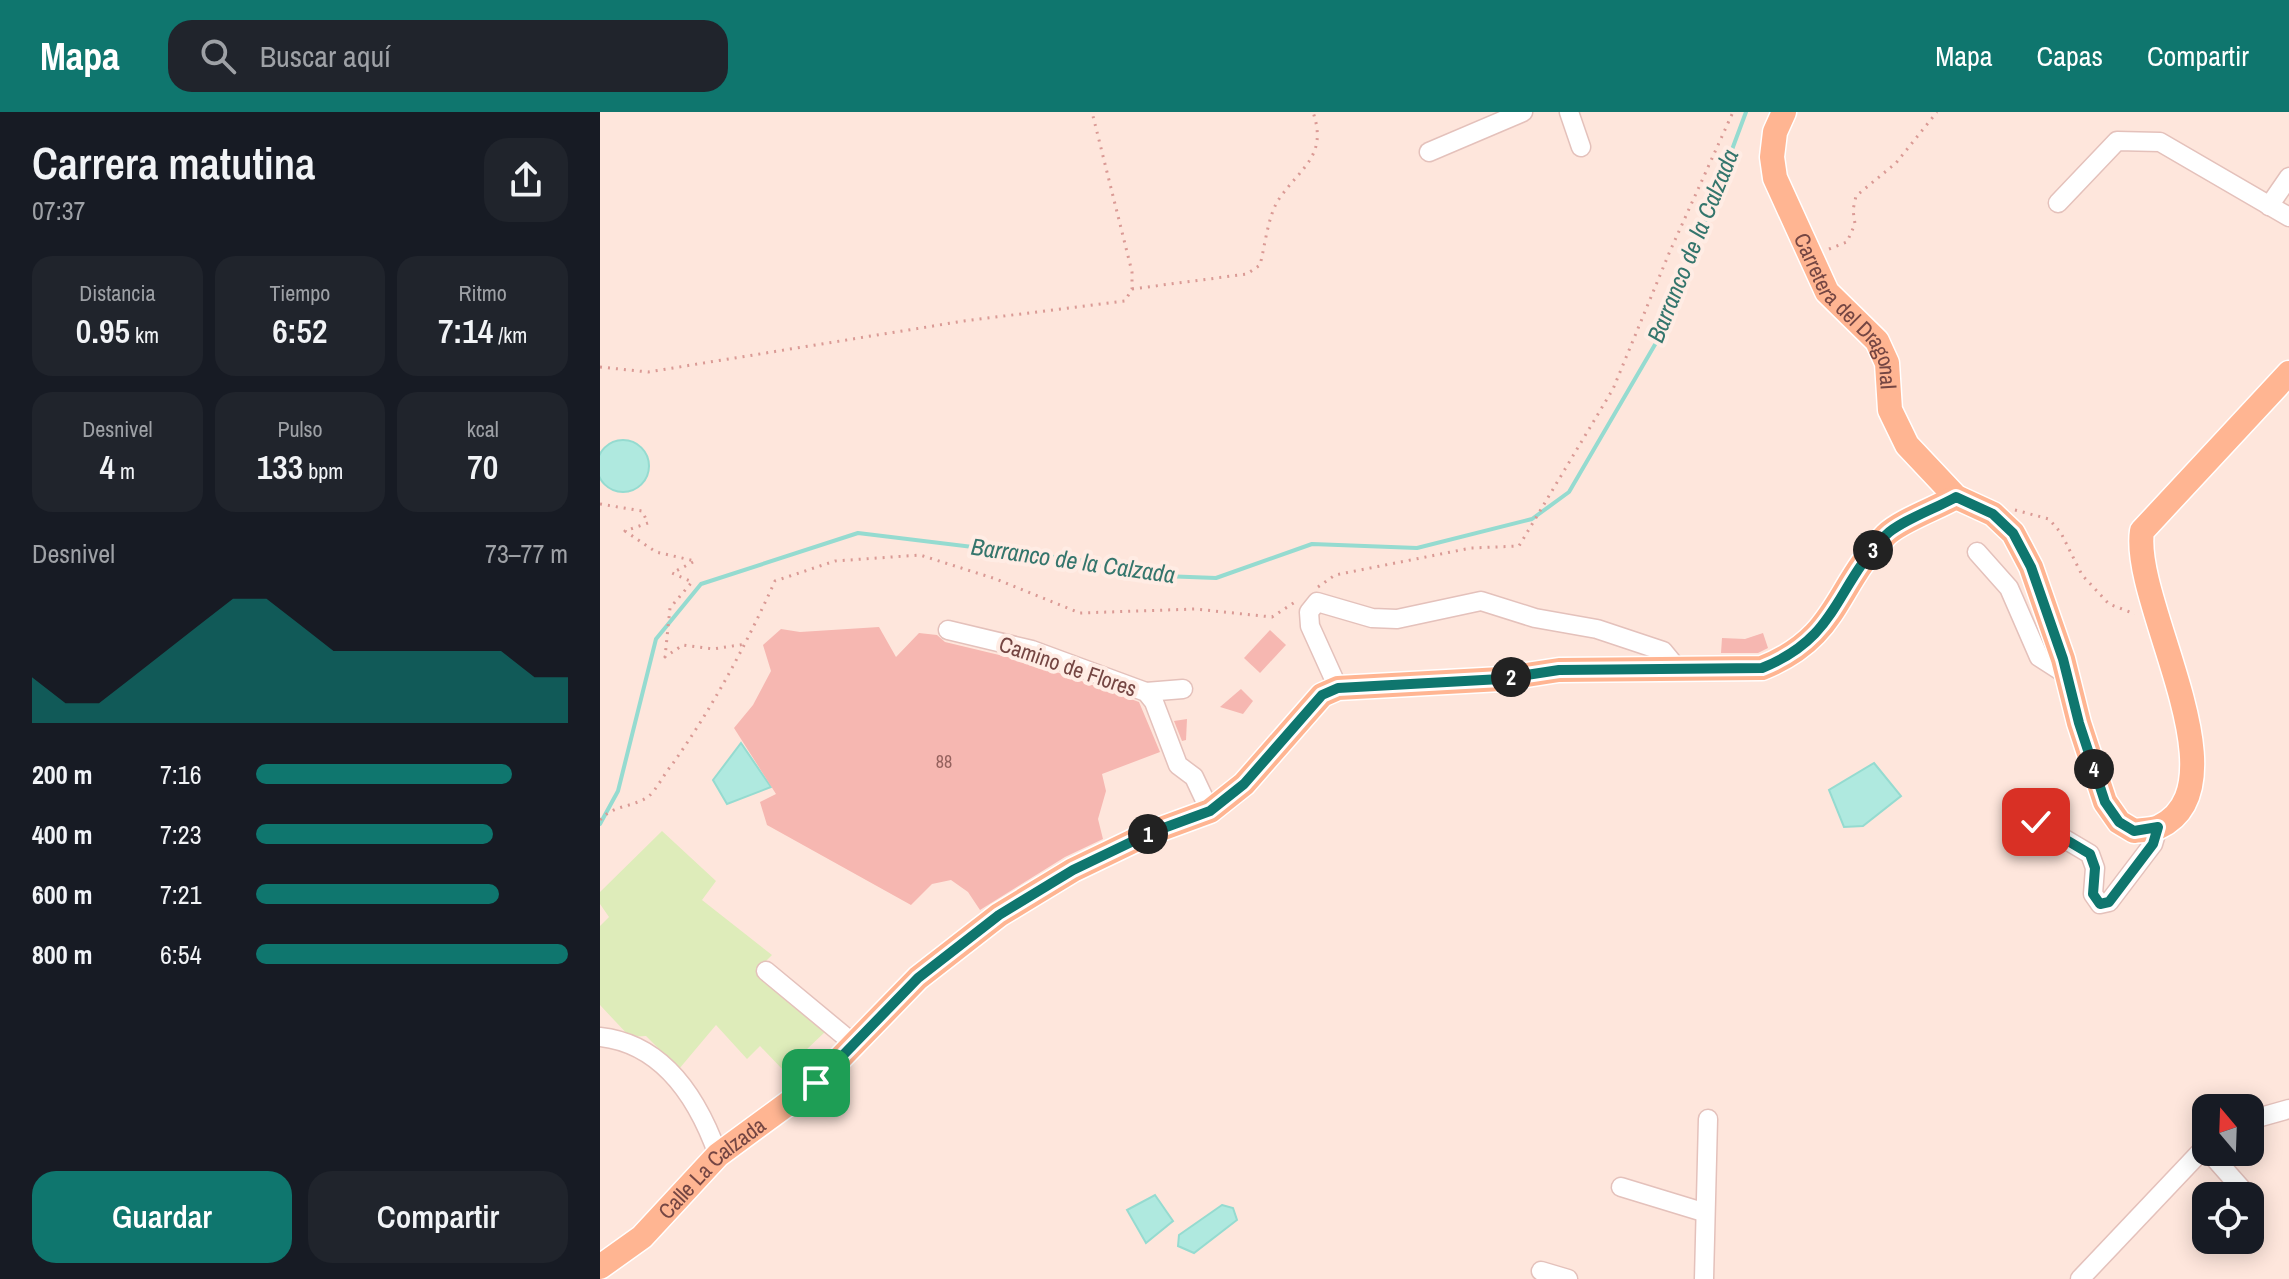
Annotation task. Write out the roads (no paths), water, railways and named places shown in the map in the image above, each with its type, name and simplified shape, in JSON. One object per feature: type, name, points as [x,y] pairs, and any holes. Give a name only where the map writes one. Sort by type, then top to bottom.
[{"type":"main road","name":"Carretera del Dragonal","points":[[1784,112],[1775,132],[1772,157],[1775,178],[1827,292],[1877,341],[1887,363],[1890,410],[1907,445],[1956,497]]},
{"type":"main road","points":[[1338,688],[1501,679],[1559,670],[1762,668],[1791,657],[1817,636],[1888,532],[1956,497],[1993,514],[2013,533],[2031,567],[2105,802],[2119,822],[2134,831],[2158,827],[2185,805],[2194,767],[2180,694],[2141,564],[2142,531],[2289,373]]},
{"type":"main road","name":"Calle La Calzada","points":[[600,1267],[642,1237],[718,1155],[816,1083],[918,978],[999,915],[1073,870],[1150,833],[1210,811],[1244,784],[1308,707],[1338,688]]},
{"type":"street","points":[[1429,152],[1523,112]]},
{"type":"street","points":[[1569,112],[1581,147]]},
{"type":"street","points":[[2058,203],[2117,141],[2139,139],[2160,142],[2289,217]]},
{"type":"street","points":[[2269,206],[2289,177]]},
{"type":"street","points":[[1977,552],[2009,588],[2039,657],[2067,675]]},
{"type":"street","points":[[1338,688],[1310,626],[1309,612],[1317,602],[1328,602],[1372,618],[1397,619],[1481,601],[1535,618],[1597,629],[1663,651],[1677,668]]},
{"type":"street","name":"Camino de Flores","points":[[948,630],[1032,650],[1146,692],[1154,702],[1178,765],[1194,777],[1210,811]]},
{"type":"street","points":[[1146,692],[1183,689]]},
{"type":"street","points":[[2036,822],[2090,854],[2095,868],[2093,894],[2100,904],[2109,902],[2153,844],[2158,827]]},
{"type":"street","points":[[766,971],[854,1044]]},
{"type":"street","points":[[600,1037],[621,1039],[655,1056],[680,1083],[706,1121],[718,1155]]},
{"type":"street","points":[[2264,1116],[2289,1109]]},
{"type":"street","points":[[1704,1279],[1703,1212],[1708,1119]]},
{"type":"street","points":[[2080,1279],[2192,1162]]},
{"type":"street","points":[[2222,1166],[2235,1182]]},
{"type":"street","points":[[1621,1187],[1703,1212]]},
{"type":"street","points":[[1541,1271],[1568,1279]]},
{"type":"water","points":[[623,440],[633,442],[642,447],[649,466],[642,485],[623,492],[604,485],[600,478],[600,454],[604,447]]},
{"type":"water","points":[[741,743],[771,787],[727,804],[713,780]]},
{"type":"water","points":[[1874,763],[1901,796],[1863,826],[1844,827],[1829,790]]},
{"type":"water","points":[[1155,1195],[1173,1221],[1146,1243],[1127,1210]]},
{"type":"water","points":[[1222,1205],[1233,1208],[1237,1220],[1194,1253],[1178,1246],[1179,1235]]},
{"type":"waterway","name":"Barranco de la Calzada","points":[[600,824],[618,791],[656,639],[701,584],[858,533],[1079,560],[1136,575],[1216,578],[1312,544],[1417,548],[1532,519],[1569,492],[1667,324],[1746,112]]}]
